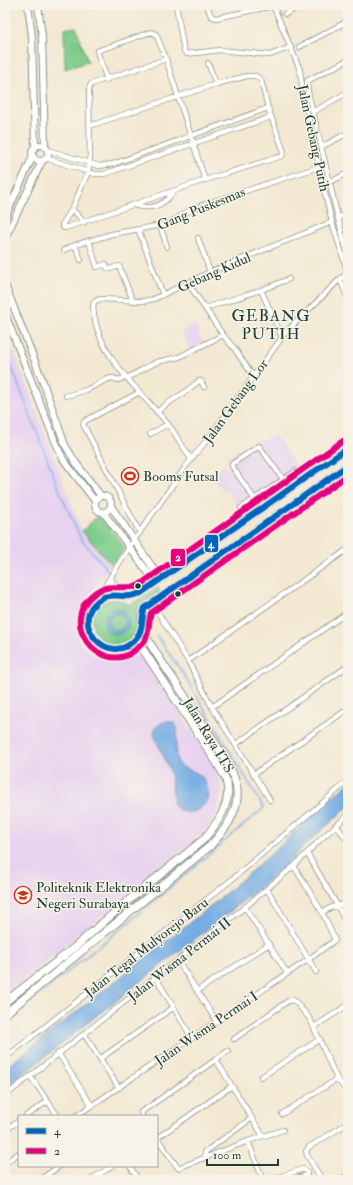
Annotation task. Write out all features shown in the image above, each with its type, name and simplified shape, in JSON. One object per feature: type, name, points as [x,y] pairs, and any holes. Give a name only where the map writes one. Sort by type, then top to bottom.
[{"type":"main road","points":[[348,448],[141,593],[130,596],[110,594],[95,603],[91,608],[87,620],[90,633],[94,640],[107,648],[114,649],[126,647],[137,638],[142,626],[143,612],[145,608],[348,465]]},
{"type":"main road","points":[[167,575],[167,584],[173,587]]},
{"type":"main road","points":[[152,585],[161,587],[163,594]]},
{"type":"main road","name":"Jalan Raya ITS","points":[[5,1014],[210,846],[231,820],[236,807],[237,791],[234,775],[152,646],[142,626]]},
{"type":"main road","name":"Jalan Raya ITS","points":[[7,1001],[71,951],[126,903],[203,840],[213,829],[221,815],[228,792],[226,779],[193,725],[141,647],[136,645],[126,647]]},
{"type":"main road","points":[[193,725],[200,720]]},
{"type":"main road","points":[[198,734],[206,729]]},
{"type":"main road","points":[[126,903],[132,910]]},
{"type":"main road","points":[[119,909],[125,916]]},
{"type":"main road","points":[[16,993],[21,1001]]},
{"type":"main road","points":[[7,1001],[15,1006]]},
{"type":"street","points":[[5,217],[33,156],[33,151],[35,148],[32,37],[28,5]]},
{"type":"street","points":[[5,238],[48,154],[46,148],[42,36],[38,5]]},
{"type":"street","points":[[176,5],[184,51],[187,54],[220,50],[270,55],[291,48]]},
{"type":"street","points":[[207,5],[211,16],[216,18],[273,6]]},
{"type":"street","points":[[285,14],[303,5]]},
{"type":"street","name":"Jalan Gebang Putih","points":[[273,6],[300,70],[303,93],[332,222],[348,273]]},
{"type":"street","points":[[299,47],[348,21]]},
{"type":"street","points":[[106,80],[97,51],[151,32],[156,34],[179,96],[206,180]]},
{"type":"street","points":[[32,37],[42,36]]},
{"type":"street","points":[[89,126],[216,84],[247,76],[256,76],[261,80],[268,108],[284,152],[282,156],[174,190],[84,222],[65,228],[63,227],[62,225],[72,209],[88,172],[90,163],[89,126],[91,84],[166,59]]},
{"type":"street","points":[[348,60],[307,81],[309,97],[348,256]]},
{"type":"street","points":[[208,63],[216,84]]},
{"type":"street","points":[[313,112],[348,92]]},
{"type":"street","points":[[35,148],[41,145],[99,166],[113,164],[268,108]]},
{"type":"street","points":[[33,156],[38,160],[44,160],[95,174],[104,174],[271,117]]},
{"type":"street","points":[[321,146],[348,133]]},
{"type":"street","name":"Gang Puskesmas","points":[[64,250],[89,240],[112,234],[160,225],[174,220],[192,209],[319,167]]},
{"type":"street","points":[[330,182],[348,173]]},
{"type":"street","points":[[132,205],[144,208],[152,207],[162,203],[174,190]]},
{"type":"street","points":[[72,209],[84,222]]},
{"type":"street","points":[[338,218],[348,212]]},
{"type":"street","name":"Gebang Kidul","points":[[127,378],[106,347],[97,327],[93,304],[96,300],[144,301],[154,299],[210,272],[332,222]]},
{"type":"street","points":[[160,225],[167,247]]},
{"type":"street","points":[[138,229],[163,295]]},
{"type":"street","points":[[198,238],[210,272]]},
{"type":"street","points":[[89,240],[97,267],[106,264],[108,269],[117,266],[120,267],[133,301]]},
{"type":"street","points":[[75,245],[81,260]]},
{"type":"street","name":"Jalan Gebang Lor","points":[[95,603],[130,546],[191,459],[210,436],[282,337],[340,278],[348,273]]},
{"type":"street","points":[[340,278],[348,299]]},
{"type":"street","points":[[206,308],[289,279]]},
{"type":"street","points":[[188,283],[253,376]]},
{"type":"street","points":[[5,286],[43,382],[65,445],[76,463],[101,496],[110,499],[111,506],[155,571],[167,575]]},
{"type":"street","points":[[261,290],[282,337]]},
{"type":"street","points":[[5,308],[12,305]]},
{"type":"street","points":[[5,314],[54,441],[64,459],[95,501],[97,510],[103,512],[130,546],[150,575],[152,585]]},
{"type":"street","points":[[66,396],[86,390],[108,379],[113,378],[118,380],[127,378],[150,365],[179,357],[223,335]]},
{"type":"street","points":[[127,378],[168,424],[191,459]]},
{"type":"street","points":[[157,412],[198,381],[201,381],[204,387]]},
{"type":"street","points":[[34,386],[43,382]]},
{"type":"street","points":[[140,392],[84,421],[83,424],[140,533]]},
{"type":"street","points":[[150,434],[168,424]]},
{"type":"street","points":[[261,509],[232,464],[257,446],[261,446],[283,479]]},
{"type":"street","points":[[241,508],[296,471]]},
{"type":"street","points":[[95,501],[101,496]]},
{"type":"street","points":[[103,512],[111,506]]},
{"type":"street","points":[[188,661],[348,549]]},
{"type":"street","points":[[110,579],[110,594]]},
{"type":"street","points":[[152,603],[188,661],[212,707],[270,800]]},
{"type":"street","points":[[212,707],[348,612]]},
{"type":"street","points":[[236,744],[348,666]]},
{"type":"street","points":[[254,774],[348,709]]},
{"type":"street","name":"Jalan Tegal Mulyorejo Baru","points":[[5,1058],[230,881],[348,781]]},
{"type":"street","name":"Jalan Wisma Permai II","points":[[5,1096],[58,1053],[178,961],[267,889],[294,866],[348,815]]},
{"type":"street","points":[[336,826],[348,841]]},
{"type":"street","points":[[307,853],[348,927]]},
{"type":"street","points":[[294,866],[324,910],[348,903]]},
{"type":"street","points":[[267,889],[316,972]]},
{"type":"street","points":[[245,907],[287,973]]},
{"type":"street","name":"Jalan Wisma Permai I","points":[[78,1115],[217,1022],[335,940],[324,910]]},
{"type":"street","points":[[197,991],[269,944]]},
{"type":"street","points":[[178,961],[217,1022]]},
{"type":"street","points":[[156,978],[192,1038]]},
{"type":"street","points":[[234,1039],[288,1001],[295,1001],[306,1013],[320,1039],[337,1079],[348,1093]]},
{"type":"street","points":[[314,1028],[348,1005]]},
{"type":"street","points":[[101,1058],[174,1007]]},
{"type":"street","points":[[84,1034],[101,1058],[119,1088]]},
{"type":"street","points":[[261,1077],[320,1039]]},
{"type":"street","points":[[141,1114],[228,1051]]},
{"type":"street","points":[[58,1053],[92,1106]]},
{"type":"street","points":[[216,1060],[263,1136]]},
{"type":"street","points":[[30,1076],[57,1115]]},
{"type":"street","points":[[282,1114],[337,1079]]},
{"type":"street","points":[[158,1137],[232,1086]]},
{"type":"street","points":[[27,1115],[48,1101]]},
{"type":"street","points":[[208,1156],[205,1155],[205,1152],[252,1118]]},
{"type":"street","points":[[5,1130],[18,1122]]},
{"type":"street","points":[[322,1180],[306,1151],[309,1147],[348,1123]]},
{"type":"street","points":[[158,1139],[178,1168],[248,1141],[283,1130]]},
{"type":"street","points":[[248,1141],[263,1180]]},
{"type":"street","points":[[5,1163],[18,1155]]},
{"type":"street","points":[[39,1180],[58,1167]]},
{"type":"street","points":[[90,1180],[110,1167]]},
{"type":"street","points":[[131,1167],[138,1180]]},
{"type":"street","points":[[269,1180],[303,1169],[307,1172],[305,1176],[290,1180]]},
{"type":"street","points":[[341,1180],[348,1175]]},
{"type":"shaded area","points":[[195,324],[203,343],[190,350],[181,331]]},
{"type":"shaded area","points":[[5,329],[82,531],[111,564],[84,603],[79,615],[80,643],[92,655],[109,662],[127,660],[140,652],[214,766],[222,790],[219,809],[210,825],[183,850],[5,995]]},
{"type":"shaded area","points":[[275,435],[302,475],[245,517],[225,489],[222,490],[211,477],[223,466],[227,470],[231,465],[226,457],[248,445]]},
{"type":"green space","points":[[76,27],[88,62],[65,69],[64,29]]},
{"type":"green space","points":[[99,515],[126,549],[111,564],[82,531]]},
{"type":"green space","points":[[157,588],[159,589],[159,593],[136,609],[138,621],[136,631],[131,639],[124,643],[116,644],[107,643],[99,638],[93,624],[93,615],[98,606],[111,600],[125,602],[130,605]]},
{"type":"water","points":[[118,609],[127,614],[129,625],[127,629],[119,634],[110,633],[107,630],[104,620],[110,611]],"holes":[[[117,613],[123,615],[126,621],[125,625],[119,630],[113,630],[108,621],[111,615]]]},
{"type":"water","points":[[168,721],[174,723],[177,727],[177,760],[183,767],[201,776],[207,788],[208,796],[206,802],[202,807],[191,812],[185,812],[174,805],[170,771],[154,735],[155,729],[158,725]]},
{"type":"water","points":[[348,784],[348,807],[307,843],[286,865],[252,894],[5,1088],[5,1068],[212,905],[277,849],[328,800]]},
{"type":"waterway","points":[[5,350],[60,492],[81,539],[122,590]]},
{"type":"waterway","points":[[5,1022],[123,927],[264,808],[184,675],[157,636]]},
{"type":"transit line","name":"2","points":[[343,441],[138,586],[111,587],[101,589],[96,592],[85,604],[80,617],[81,630],[87,642],[97,651],[108,657],[121,657],[134,651],[147,637],[151,613],[348,475]]},
{"type":"transit line","name":"4","points":[[348,448],[141,593],[130,596],[112,595],[102,598],[92,608],[88,619],[90,630],[96,639],[104,646],[115,649],[126,646],[139,634],[142,627],[145,608],[348,465]]},
{"type":"place","name":"Booms Futsal","points":[[130,476]]},
{"type":"place","name":"Politeknik Elektronika Negeri Surabaya","points":[[23,895]]},
{"type":"district","name":"GEBANG PUTIH","points":[[271,324]]}]
